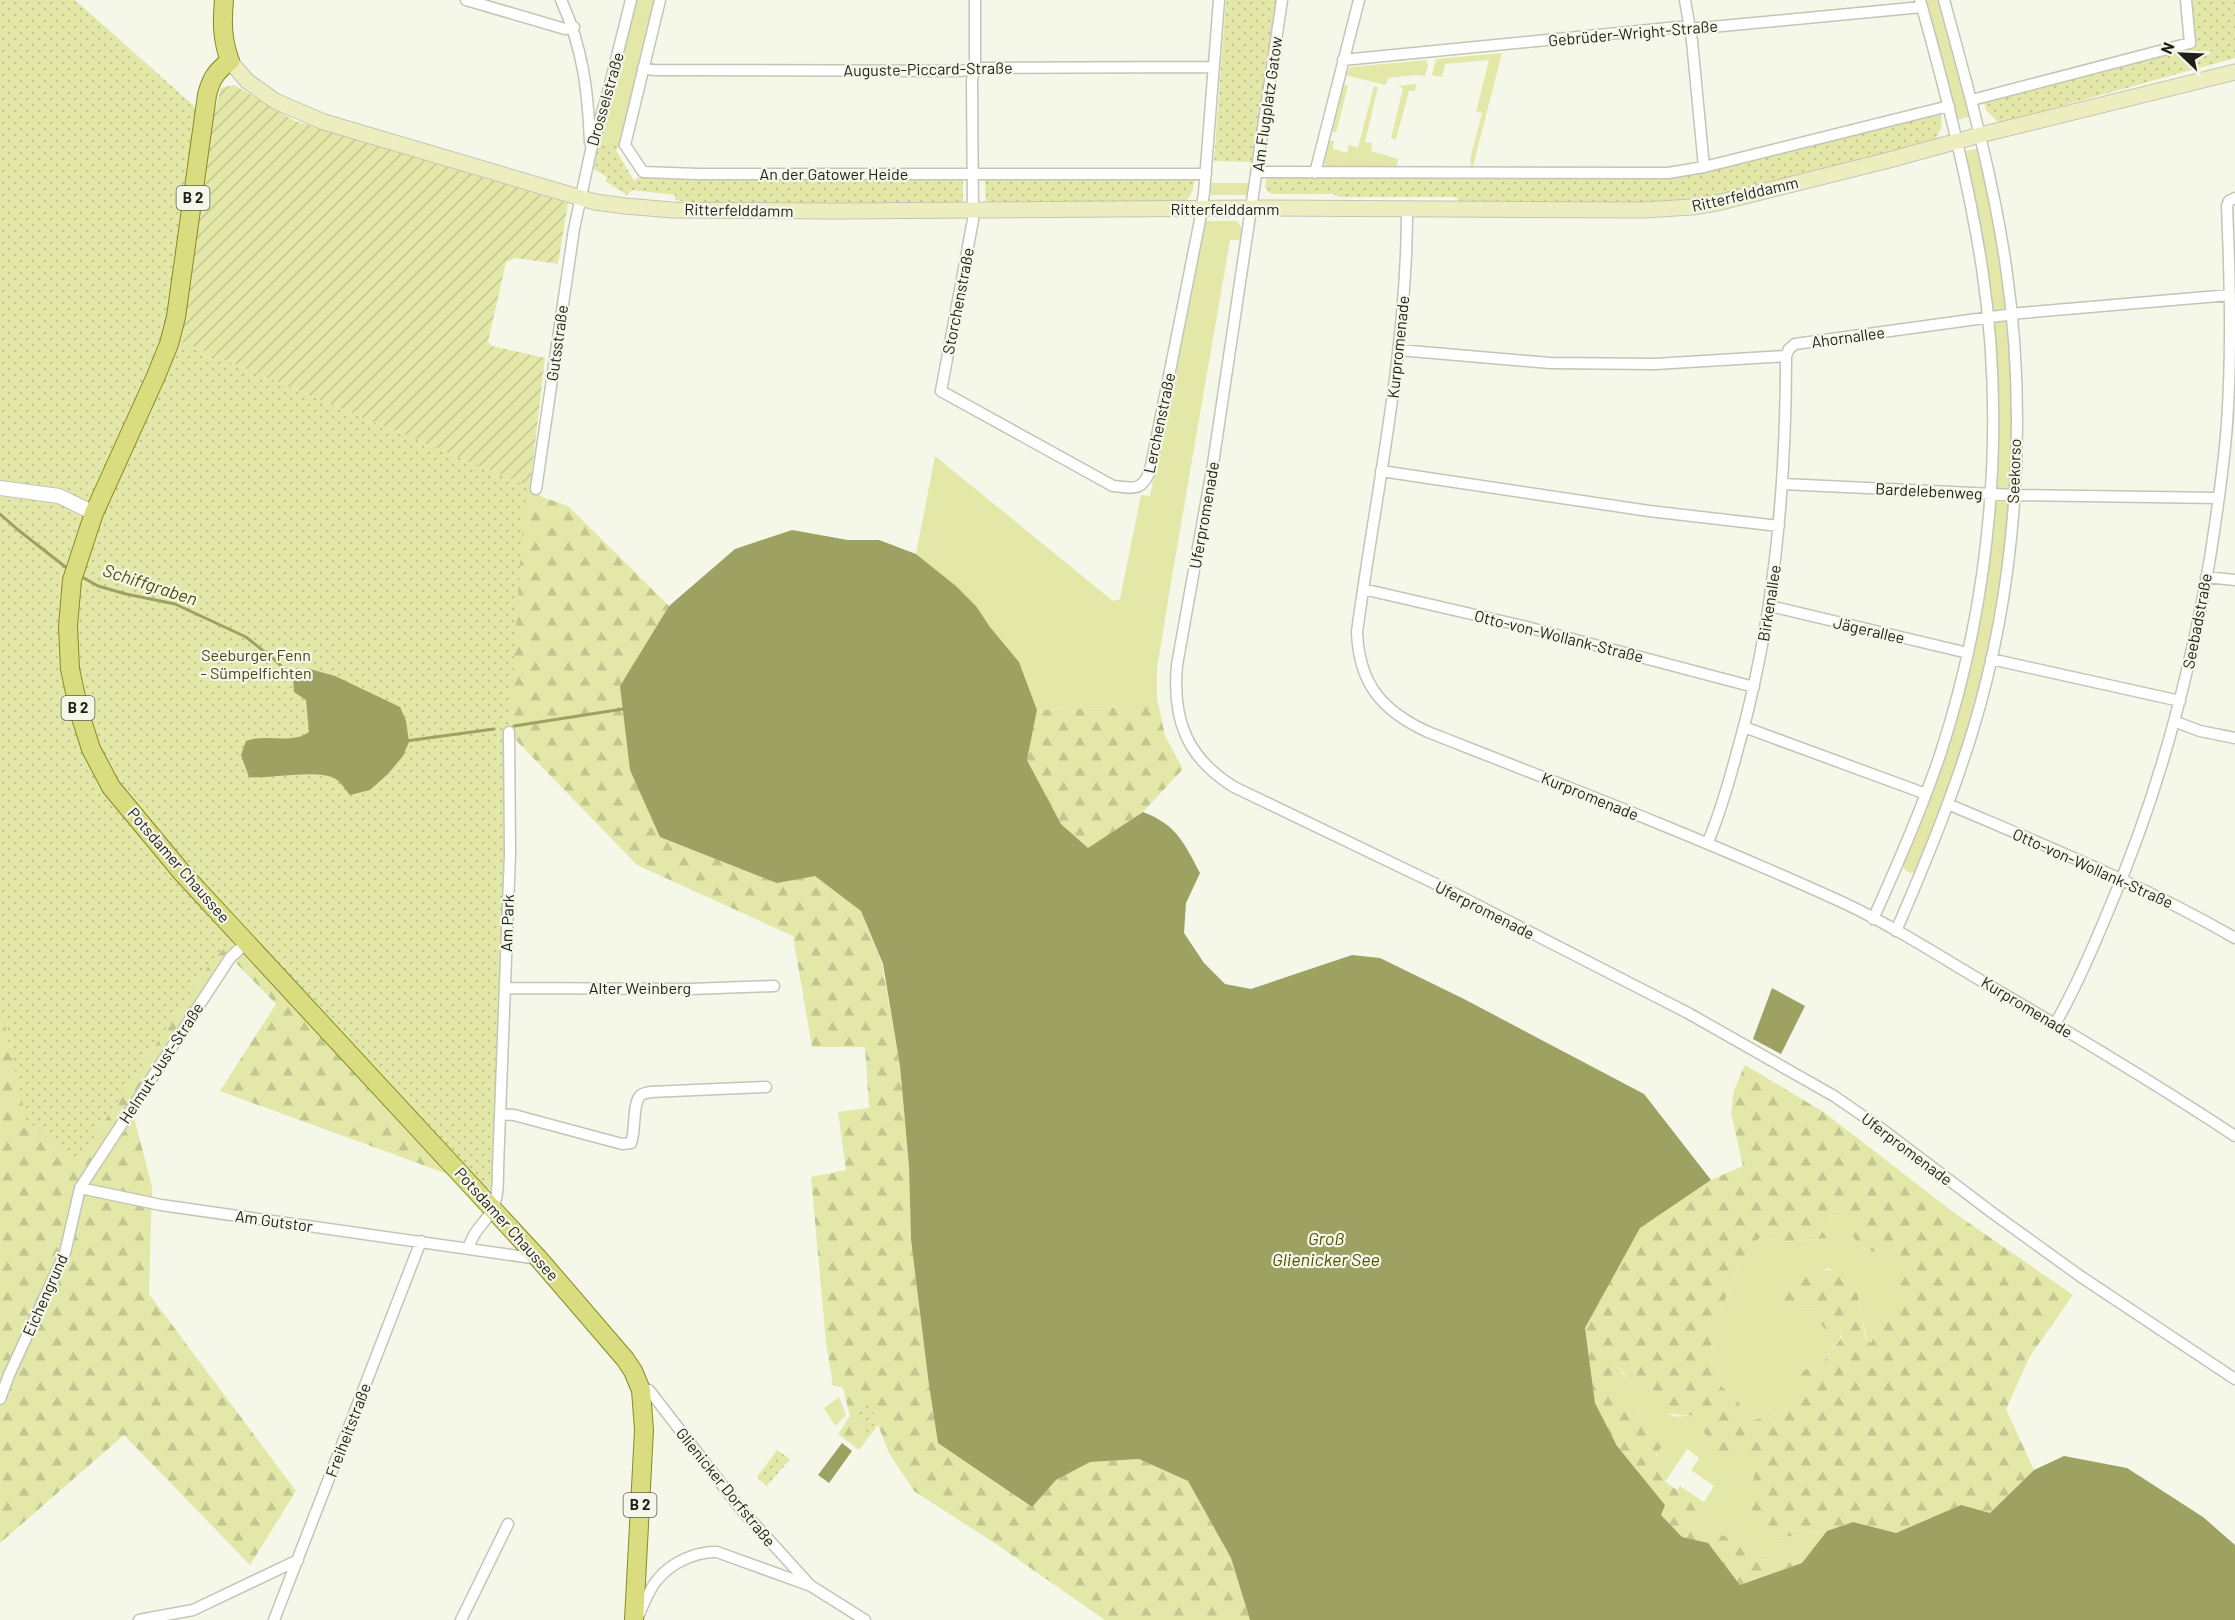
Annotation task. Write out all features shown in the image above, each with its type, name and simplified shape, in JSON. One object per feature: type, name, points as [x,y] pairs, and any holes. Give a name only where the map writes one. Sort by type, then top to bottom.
[{"type":"main road","points":[[224,0],[222,26],[230,61]]},
{"type":"main road","name":"Ritterfelddamm","points":[[230,61],[247,81],[267,96],[316,118],[581,198],[625,206],[672,210],[974,211],[1252,208],[1643,210],[1692,207],[1829,175],[1957,140],[2235,72]]},
{"type":"main road","name":"Potsdamer Chaussee","points":[[230,61],[216,71],[208,88],[176,317],[169,344],[94,513],[72,580],[68,626],[70,669],[79,711],[91,749],[111,787],[184,875],[493,1208],[633,1371],[641,1390],[644,1430],[635,1620]]},
{"type":"street","points":[[466,0],[565,29],[574,27]]},
{"type":"street","points":[[561,0],[574,27],[586,76],[591,150]]},
{"type":"street","name":"Drosselstraße","points":[[581,198],[591,150],[608,96],[631,0]]},
{"type":"street","name":"An der Gatower Heide","points":[[660,0],[625,145],[643,172],[699,174],[1206,174]]},
{"type":"street","name":"Storchenstraße","points":[[941,391],[974,211],[975,0]]},
{"type":"street","points":[[1201,209],[1206,174],[1219,0]]},
{"type":"street","name":"Am Flugplatz Gatow","points":[[1252,208],[1282,0]]},
{"type":"street","points":[[1315,173],[1359,0]]},
{"type":"street","points":[[1685,0],[1704,167]]},
{"type":"street","name":"Seekorso","points":[[1896,931],[1948,804],[1972,732],[1991,659],[2006,577],[2014,495],[2016,403],[2012,315],[2000,230],[1972,100],[1944,0]]},
{"type":"street","points":[[1972,100],[2190,44],[2186,0]]},
{"type":"street","name":"Gebrüder-Wright-Straße","points":[[1343,60],[1689,28],[1921,3]]},
{"type":"street","name":"Seekorso","points":[[1873,919],[1926,794],[1949,725],[1968,653],[1983,568],[1990,494],[1992,415],[1988,318],[1977,237],[1949,106],[1921,3]]},
{"type":"street","name":"Auguste-Piccard-Straße","points":[[643,68],[959,71],[1214,67]]},
{"type":"street","points":[[1257,172],[1668,173],[1704,167],[1949,106]]},
{"type":"street","name":"Gutsstraße","points":[[536,489],[571,243],[581,198]]},
{"type":"street","name":"Seebadstraße","points":[[2055,1024],[2065,1007],[2123,878],[2152,801],[2176,722],[2220,498],[2227,423],[2230,295],[2227,206],[2229,201],[2235,198]]},
{"type":"street","name":"Uferpromenade","points":[[1252,208],[1213,464],[1176,681],[1182,727],[1201,762],[1234,787],[1440,886],[1668,1003],[1834,1096],[2080,1276],[2235,1379]]},
{"type":"street","name":"Lerchenstraße","points":[[941,391],[1113,486],[1137,488],[1145,483],[1150,471],[1201,209]]},
{"type":"street","name":"Kurpromenade","points":[[1407,210],[1407,250],[1399,350],[1357,632],[1360,660],[1370,686],[1397,716],[1428,732],[1708,843],[1843,903],[1896,931],[2161,1087],[2235,1136]]},
{"type":"street","name":"Ahornallee","points":[[1399,350],[1550,363],[1655,364],[1786,356],[1795,344],[2012,315],[2230,295]]},
{"type":"street","name":"Birkenallee","points":[[1708,843],[1744,727],[1770,606],[1783,484],[1786,356]]},
{"type":"street","points":[[1381,471],[1649,511],[1779,526]]},
{"type":"street","name":"Bardelebenweg","points":[[1783,484],[2014,495],[2220,498]]},
{"type":"street","points":[[0,488],[59,496],[94,513]]},
{"type":"street","points":[[2206,577],[2235,580]]},
{"type":"street","name":"Otto-von-Wollank-Straße","points":[[1363,589],[1523,626],[1754,687]]},
{"type":"street","name":"Jägerallee","points":[[1770,606],[1968,653]]},
{"type":"street","points":[[1991,659],[2180,701]]},
{"type":"street","points":[[2176,722],[2235,738]]},
{"type":"street","points":[[1744,727],[1926,794]]},
{"type":"street","name":"Am Park","points":[[493,1208],[497,1192],[502,1114],[510,854],[509,732]]},
{"type":"street","name":"Otto-von-Wollank-Straße","points":[[1948,804],[2123,878],[2193,913],[2235,938]]},
{"type":"street","name":"Helmut-Just-Straße","points":[[80,1188],[230,958],[247,942]]},
{"type":"street","name":"Alter Weinberg","points":[[505,988],[774,987]]},
{"type":"street","points":[[502,1114],[622,1144],[631,1143],[634,1135],[636,1102],[640,1096],[650,1092],[766,1086]]},
{"type":"street","name":"Am Gutstor","points":[[80,1188],[161,1205],[421,1240],[539,1259]]},
{"type":"street","name":"Eichengrund","points":[[0,1399],[65,1253],[80,1188]]},
{"type":"street","points":[[469,1248],[471,1237],[493,1208]]},
{"type":"street","name":"Freiheitstraße","points":[[274,1620],[421,1240]]},
{"type":"street","name":"Glienicker Dorfstraße","points":[[641,1390],[649,1390],[741,1508],[811,1586]]},
{"type":"street","points":[[461,1620],[508,1524]]},
{"type":"street","name":"Glienicker Dorfstraße","points":[[635,1620],[657,1580],[673,1565],[710,1552],[717,1552],[811,1586],[865,1620]]},
{"type":"street","points":[[139,1620],[193,1610],[298,1560]]},
{"type":"green space","name":"Seeburger Fenn - Sümpelfichten","points":[[0,0],[75,0],[212,122],[179,341],[530,487],[524,507],[509,732],[504,1168],[491,1168],[490,1182],[485,1179],[484,1184],[244,928],[211,962],[76,1164],[26,1119],[0,1003]]},
{"type":"green space","points":[[636,0],[655,0],[621,137],[597,148]]},
{"type":"green space","points":[[1226,0],[1277,0],[1254,162],[1214,161]]},
{"type":"green space","points":[[1924,0],[1940,0],[1971,116],[1957,120]]},
{"type":"green space","points":[[2190,0],[2235,0],[2235,58],[1999,123],[1986,110],[1984,102],[2196,46]]},
{"type":"green space","points":[[1502,53],[1473,166],[1471,166],[1470,159],[1482,113],[1476,112],[1489,60],[1445,64],[1442,77],[1432,75],[1436,59]]},
{"type":"green space","points":[[1426,60],[1428,65],[1425,76],[1388,78],[1386,85],[1345,75],[1351,67]]},
{"type":"green space","points":[[1343,84],[1348,86],[1336,133],[1331,131]]},
{"type":"green space","points":[[1416,84],[1415,91],[1409,91],[1396,139],[1391,138],[1403,88],[1397,86]]},
{"type":"green space","points":[[234,85],[295,121],[568,203],[558,264],[516,258],[506,262],[488,342],[492,346],[545,358],[530,487],[179,341],[212,122],[221,88]]},
{"type":"green space","points":[[1374,86],[1378,87],[1365,142],[1372,143],[1371,151],[1398,159],[1397,166],[1326,166],[1323,161],[1329,141],[1334,140],[1333,149],[1347,153],[1349,145],[1358,147]]},
{"type":"green space","points":[[1940,113],[1942,125],[1936,139],[1768,185],[1685,202],[1460,205],[1457,197],[1340,197],[1333,194],[1272,194],[1265,187],[1266,178],[1272,177],[1679,177]]},
{"type":"green space","points":[[621,137],[619,148],[616,150],[634,181],[638,178],[959,178],[963,180],[963,206],[705,205],[675,200],[675,195],[632,190],[627,195],[605,181],[607,177],[592,168],[597,148]]},
{"type":"green space","points":[[1979,148],[2000,258],[2006,311],[1992,312],[1963,152]]},
{"type":"green space","points":[[988,179],[1195,179],[1192,192],[1185,203],[986,206],[985,181]]},
{"type":"green space","points":[[1209,183],[1251,183],[1248,195],[1211,195]]},
{"type":"green space","points":[[1205,221],[1237,221],[1243,230],[1242,240],[1230,240],[1157,669],[1157,698],[1114,708],[1037,710],[1019,662],[976,606],[956,586],[916,554],[935,456],[1113,601],[1120,599],[1141,495],[1150,496]]},
{"type":"green space","points":[[2006,320],[2011,373],[2012,441],[2009,490],[1995,488],[1993,322]]},
{"type":"green space","points":[[0,442],[530,487],[542,497],[568,506],[669,606],[620,686],[777,883],[815,875],[861,911],[882,964],[900,1066],[909,1166],[911,1240],[938,1443],[1031,1507],[1056,1480],[1090,1462],[1139,1459],[1188,1481],[1231,1558],[1250,1620],[1105,1620],[996,1544],[914,1491],[889,1453],[878,1425],[859,1450],[838,1434],[850,1416],[843,1388],[833,1385],[826,1342],[811,1177],[846,1170],[838,1112],[869,1108],[865,1047],[812,1047],[793,936],[637,865],[509,733],[497,1192],[220,1091],[276,1004],[231,958],[131,1105],[152,1187],[149,1294],[296,1491],[250,1565],[124,1435],[0,1543]]},
{"type":"green space","points":[[2007,498],[2009,501],[2006,536],[1997,605],[1984,673],[1955,774],[1916,872],[1910,873],[1903,866],[1941,765],[1995,499]]},
{"type":"green space","points":[[1157,698],[1165,736],[1183,769],[1143,812],[1088,848],[1061,824],[1027,760],[1037,710],[1114,708]]},
{"type":"green space","points":[[1745,1065],[1825,1113],[1953,1212],[2073,1295],[2030,1356],[2006,1409],[2034,1470],[1990,1513],[1961,1505],[1896,1533],[1853,1522],[1827,1531],[1770,1539],[1751,1521],[1754,1476],[1746,1456],[1723,1459],[1692,1415],[1678,1415],[1655,1407],[1638,1392],[1615,1362],[1611,1367],[1615,1385],[1640,1416],[1651,1425],[1657,1440],[1663,1444],[1656,1455],[1665,1482],[1677,1490],[1680,1486],[1704,1502],[1714,1505],[1702,1516],[1693,1512],[1690,1521],[1698,1529],[1725,1536],[1758,1559],[1802,1563],[1740,1585],[1708,1544],[1682,1537],[1660,1514],[1665,1505],[1617,1446],[1595,1403],[1585,1328],[1640,1228],[1711,1180],[1743,1166],[1731,1113],[1734,1090]],"holes":[[[1830,1215],[1840,1216],[1860,1247],[1883,1256],[1900,1274],[1901,1292],[1887,1311],[1871,1343],[1866,1340],[1857,1281],[1838,1271],[1829,1270],[1812,1274],[1784,1286],[1780,1306],[1783,1331],[1799,1306],[1818,1305],[1817,1320],[1825,1329],[1842,1326],[1841,1338],[1824,1361],[1801,1372],[1791,1402],[1777,1415],[1748,1421],[1738,1401],[1720,1385],[1710,1338],[1737,1270],[1759,1238],[1786,1242],[1827,1238]]]},
{"type":"green space","points":[[1830,1215],[1841,1216],[1860,1247],[1883,1256],[1896,1268],[1901,1274],[1901,1292],[1887,1311],[1871,1344],[1867,1340],[1859,1304],[1857,1281],[1828,1268],[1785,1286],[1783,1330],[1799,1306],[1818,1305],[1817,1320],[1842,1326],[1840,1338],[1824,1361],[1801,1372],[1791,1402],[1777,1415],[1748,1421],[1738,1401],[1720,1385],[1710,1338],[1737,1270],[1759,1238],[1786,1242],[1827,1238]]},
{"type":"green space","points":[[1615,1361],[1622,1373],[1643,1397],[1675,1417],[1692,1415],[1703,1429],[1746,1455],[1754,1476],[1752,1485],[1770,1539],[1827,1531],[1802,1563],[1758,1559],[1725,1536],[1698,1529],[1690,1521],[1693,1512],[1713,1505],[1704,1502],[1714,1486],[1691,1470],[1699,1458],[1687,1449],[1665,1482],[1657,1463],[1657,1440],[1651,1425],[1640,1416],[1615,1385],[1610,1367]]},
{"type":"green space","points":[[839,1397],[846,1415],[835,1426],[824,1408]]},
{"type":"green space","points":[[871,1401],[875,1423],[868,1434],[859,1416],[859,1404]]},
{"type":"green space","points":[[777,1450],[790,1459],[767,1486],[757,1477]]},
{"type":"water","name":"Groß Glienicker See","points":[[792,530],[848,540],[879,540],[916,554],[956,586],[976,606],[1019,662],[1037,710],[1027,760],[1061,824],[1088,848],[1143,812],[1172,829],[1184,844],[1200,873],[1186,903],[1184,933],[1204,963],[1225,984],[1251,989],[1352,955],[1380,958],[1464,999],[1644,1094],[1711,1180],[1640,1228],[1585,1328],[1595,1403],[1617,1446],[1665,1505],[1661,1515],[1682,1537],[1708,1543],[1740,1585],[1802,1563],[1827,1531],[1853,1522],[1896,1533],[1961,1505],[1990,1513],[2034,1470],[2064,1456],[2127,1468],[2203,1517],[2235,1545],[2235,1620],[1250,1620],[1231,1558],[1188,1481],[1139,1459],[1090,1462],[1056,1480],[1032,1507],[938,1443],[911,1240],[909,1166],[900,1066],[883,964],[861,911],[815,876],[777,883],[660,837],[630,770],[620,686],[669,606],[735,549]]},
{"type":"water","points":[[310,669],[335,676],[400,707],[406,721],[409,742],[403,756],[370,790],[350,795],[341,783],[326,775],[249,777],[241,755],[246,741],[262,738],[295,738],[309,732],[306,700],[294,692],[293,679],[296,672]]},
{"type":"water","points":[[1772,988],[1805,1006],[1781,1054],[1753,1039]]},
{"type":"water","points":[[842,1443],[852,1451],[829,1483],[818,1475]]},
{"type":"waterway","name":"Schiffgraben","points":[[0,514],[68,569]]},
{"type":"waterway","name":"Schiffgraben","points":[[82,577],[98,586],[175,604],[246,637],[295,680]]},
{"type":"waterway","name":"Schiffgraben","points":[[514,726],[623,709]]},
{"type":"waterway","name":"Schiffgraben","points":[[406,741],[494,729]]}]
